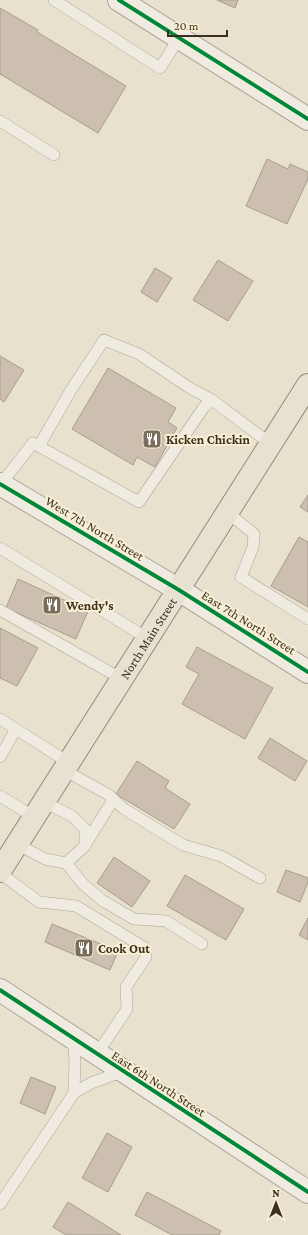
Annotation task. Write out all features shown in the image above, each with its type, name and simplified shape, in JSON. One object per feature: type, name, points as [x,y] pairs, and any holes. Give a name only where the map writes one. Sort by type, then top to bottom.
[{"type":"main road","name":"North Main Street","points":[[0,872],[308,384]]},
{"type":"street","points":[[119,0],[308,119]]},
{"type":"street","name":"West 7th North Street","points":[[0,484],[179,590]]},
{"type":"street","name":"East 7th North Street","points":[[179,590],[308,672]]},
{"type":"street","name":"East 6th North Street","points":[[0,990],[308,1192]]},
{"type":"lane","points":[[54,0],[160,68],[179,38]]},
{"type":"lane","points":[[0,121],[54,154]]},
{"type":"lane","points":[[39,446],[70,390],[104,340],[138,354],[190,388],[212,400],[271,444]]},
{"type":"lane","points":[[0,484],[34,443],[139,502],[204,407],[212,400]]},
{"type":"lane","points":[[228,513],[254,534],[253,547],[241,578],[308,619]]},
{"type":"lane","points":[[0,548],[147,638]]},
{"type":"lane","points":[[0,610],[122,679]]},
{"type":"lane","points":[[0,719],[109,795],[124,810],[183,845],[221,856],[260,878]]},
{"type":"lane","points":[[0,757],[16,729]]},
{"type":"lane","points":[[0,796],[39,809],[72,816],[85,830],[85,846]]},
{"type":"lane","points":[[66,863],[85,846],[113,800]]},
{"type":"lane","points":[[18,844],[45,859],[66,863],[83,884],[103,901],[134,919],[166,921],[202,944]]},
{"type":"lane","points":[[0,872],[39,902],[76,906],[145,948],[146,957],[126,987],[128,1009],[97,1054]]},
{"type":"lane","points":[[73,1038],[75,1060],[74,1093]]},
{"type":"lane","points":[[0,1204],[74,1093],[91,1083],[124,1071]]},
{"type":"building","points":[[217,0],[238,0],[235,8]]},
{"type":"building","points":[[0,8],[38,30],[37,32],[126,86],[98,133],[0,74]]},
{"type":"building","points":[[267,159],[288,169],[290,164],[308,172],[308,179],[287,224],[246,206]]},
{"type":"building","points":[[218,260],[253,281],[228,321],[193,300]]},
{"type":"building","points":[[155,268],[172,278],[157,302],[141,292]]},
{"type":"building","points":[[0,356],[24,370],[4,402],[0,399]]},
{"type":"building","points":[[108,368],[176,408],[168,422],[177,428],[155,467],[137,457],[133,465],[72,429]]},
{"type":"building","points":[[308,495],[308,512],[300,507]]},
{"type":"building","points":[[299,537],[308,542],[308,607],[271,586]]},
{"type":"building","points":[[18,579],[88,611],[76,639],[6,608]]},
{"type":"building","points":[[0,628],[38,648],[17,686],[0,678]]},
{"type":"building","points":[[197,647],[273,688],[245,739],[182,704],[199,674],[186,667]]},
{"type":"building","points":[[270,738],[307,761],[295,781],[258,758]]},
{"type":"building","points":[[137,761],[169,781],[165,788],[190,804],[174,829],[116,794]]},
{"type":"building","points":[[114,857],[150,881],[132,907],[97,883]]},
{"type":"building","points":[[286,870],[308,878],[308,882],[300,902],[277,892]]},
{"type":"building","points":[[185,875],[244,909],[226,940],[167,906]]},
{"type":"building","points":[[308,918],[308,940],[299,935]]},
{"type":"building","points":[[52,924],[118,951],[110,970],[45,942]]},
{"type":"building","points":[[31,1077],[56,1087],[45,1114],[20,1103]]},
{"type":"building","points":[[107,1133],[132,1147],[108,1192],[82,1178]]},
{"type":"building","points":[[147,1192],[221,1231],[219,1235],[172,1235],[135,1215]]},
{"type":"building","points":[[68,1202],[121,1235],[66,1235],[53,1227]]},
{"type":"cycle path","points":[[119,0],[308,119]]},
{"type":"cycle path","points":[[0,484],[179,590],[308,672]]},
{"type":"cycle path","points":[[0,990],[308,1192]]},
{"type":"place","name":"Kicken Chickin","points":[[152,439]]},
{"type":"place","name":"Wendy's","points":[[52,605]]},
{"type":"place","name":"Cook Out","points":[[84,948]]}]
